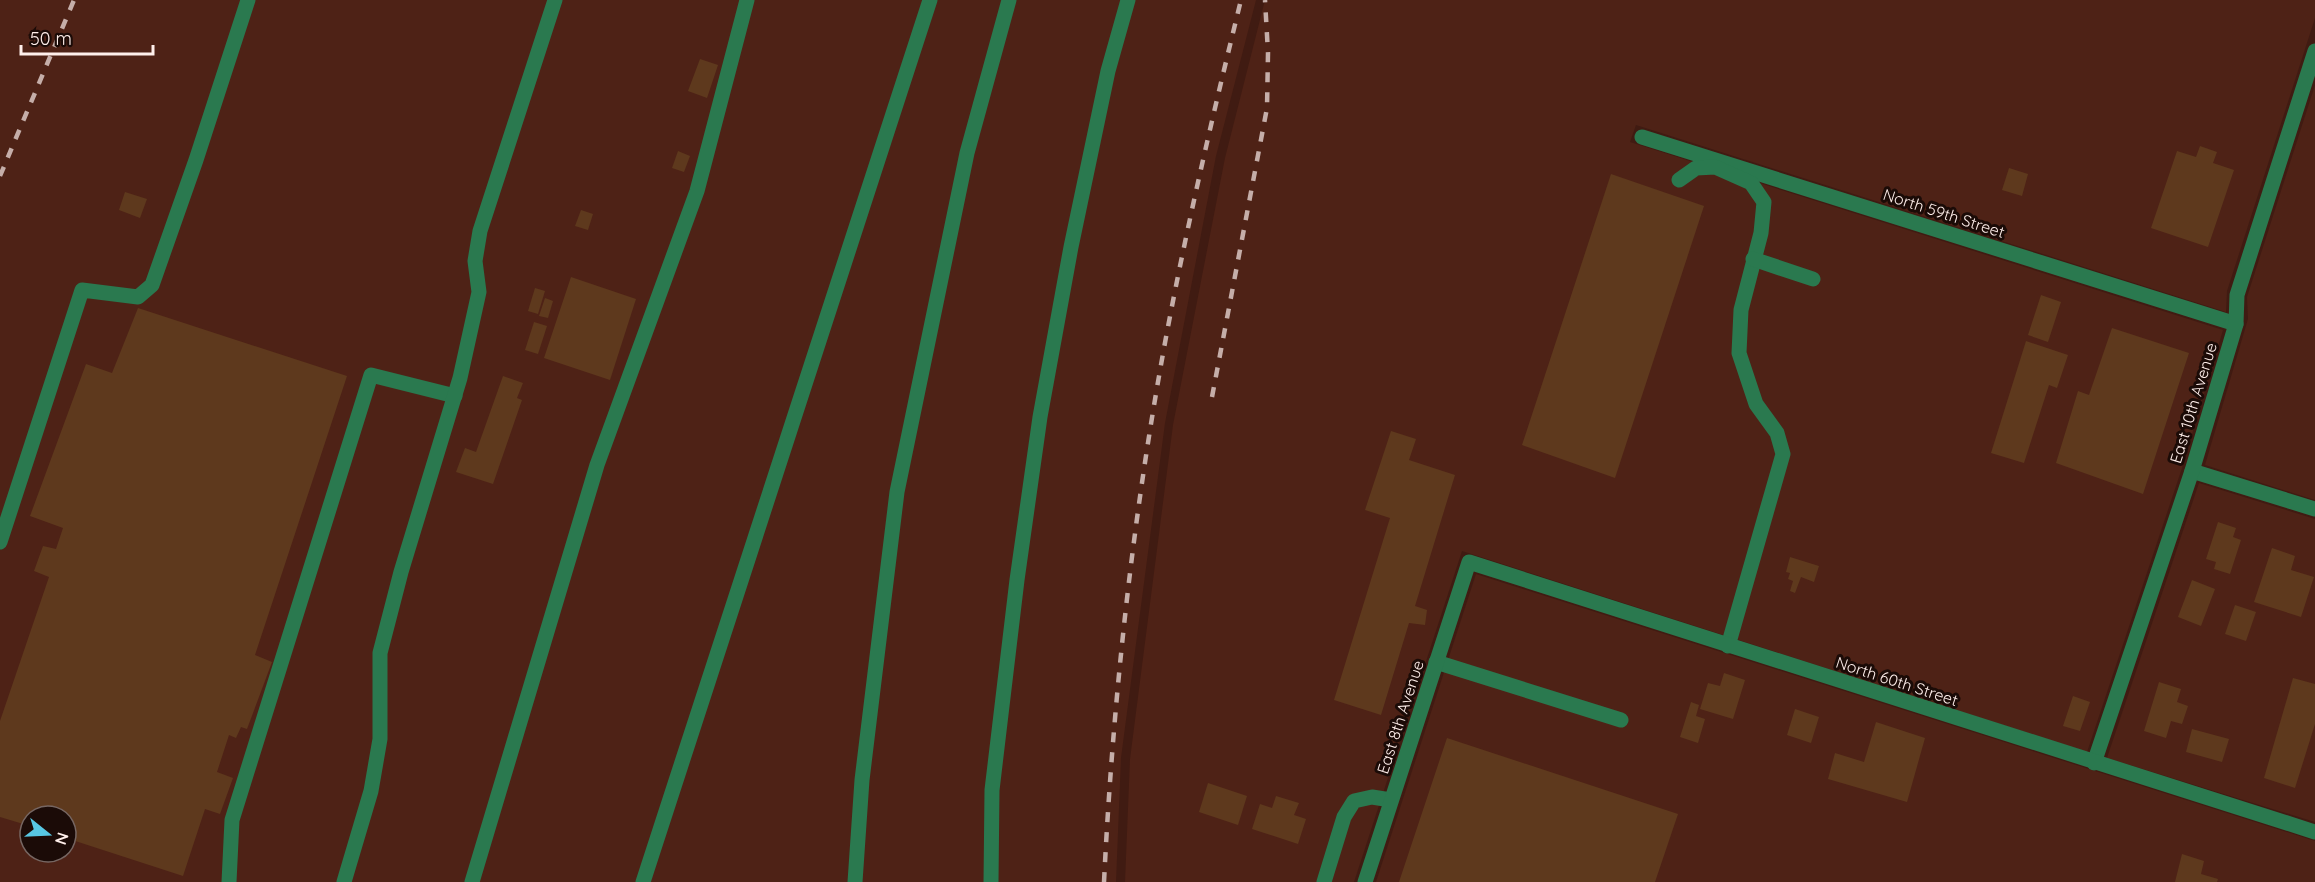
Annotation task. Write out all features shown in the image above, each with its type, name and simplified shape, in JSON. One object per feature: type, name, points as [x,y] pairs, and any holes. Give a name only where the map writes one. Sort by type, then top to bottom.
[{"type":"street","points":[[0,542],[82,290],[138,297],[152,285],[248,0]]},
{"type":"street","points":[[344,882],[371,790],[380,739],[380,653],[401,572],[455,396],[479,292],[475,261],[480,231],[555,0]]},
{"type":"street","points":[[472,882],[597,465],[697,191],[747,0]]},
{"type":"street","points":[[643,882],[930,0]]},
{"type":"street","points":[[855,882],[862,780],[897,492],[967,153],[1009,0]]},
{"type":"street","points":[[991,882],[992,790],[1017,580],[1040,417],[1080,203],[1108,71],[1128,0]]},
{"type":"street","name":"East 10th Avenue","points":[[2094,763],[2192,471],[2235,324],[2237,295],[2315,51]]},
{"type":"street","name":"North 59th Street","points":[[1642,137],[2235,324]]},
{"type":"street","points":[[1679,180],[1696,168],[1715,167],[1751,183],[1764,202],[1763,221],[1741,310],[1739,353],[1756,404],[1777,433],[1783,454],[1728,646]]},
{"type":"street","points":[[1753,259],[1813,279]]},
{"type":"street","points":[[229,882],[232,820],[371,375],[455,396]]},
{"type":"street","points":[[2192,471],[2315,509]]},
{"type":"street","name":"North 60th Street","points":[[1469,562],[2315,832]]},
{"type":"street","name":"East 8th Avenue","points":[[1365,882],[1469,562]]},
{"type":"street","points":[[1436,662],[1621,720]]},
{"type":"street","points":[[1324,882],[1344,817],[1354,801],[1372,797],[1391,800]]},
{"type":"shaded area","points":[[0,0],[1256,0],[1216,156],[1165,423],[1121,758],[1116,882],[0,882]]},
{"type":"shaded area","points":[[1265,0],[2315,0],[2315,18],[2227,291],[2226,312],[1636,125],[1630,142],[2223,330],[2182,468],[2087,752],[1462,551],[1354,882],[1125,882],[1130,759],[1173,425],[1225,158]]},
{"type":"shaded area","points":[[2315,85],[2315,500],[2205,465],[2248,319],[2247,297]]},
{"type":"shaded area","points":[[2199,483],[2315,519],[2315,822],[2107,758]]},
{"type":"shaded area","points":[[1476,574],[2315,841],[2315,882],[1376,882]]},
{"type":"building","points":[[700,59],[718,65],[707,98],[688,91]]},
{"type":"building","points":[[2200,146],[2217,152],[2213,163],[2234,170],[2208,247],[2151,228],[2177,151],[2196,157]]},
{"type":"building","points":[[678,151],[690,156],[684,172],[672,168]]},
{"type":"building","points":[[2009,168],[2028,174],[2022,196],[2002,190]]},
{"type":"building","points":[[1611,174],[1704,206],[1615,478],[1522,445]]},
{"type":"building","points":[[125,192],[147,199],[140,218],[119,210]]},
{"type":"building","points":[[581,210],[593,214],[588,230],[575,226]]},
{"type":"building","points":[[571,277],[636,299],[610,380],[544,358]]},
{"type":"building","points":[[535,288],[545,291],[538,314],[528,311]]},
{"type":"building","points":[[2041,295],[2061,302],[2048,342],[2028,335]]},
{"type":"building","points":[[545,298],[553,301],[548,318],[539,316]]},
{"type":"building","points":[[138,308],[347,376],[255,655],[272,662],[247,729],[241,727],[236,738],[229,735],[217,772],[233,778],[220,814],[205,809],[183,876],[78,842],[78,804],[18,804],[18,822],[0,817],[0,721],[49,577],[34,571],[43,546],[56,549],[63,528],[30,516],[86,364],[112,373]]},
{"type":"building","points":[[534,322],[547,326],[538,354],[525,350]]},
{"type":"building","points":[[2112,328],[2189,353],[2143,494],[2056,463],[2078,391],[2089,395]]},
{"type":"building","points":[[2026,341],[2068,355],[2057,388],[2049,385],[2024,463],[1991,453]]},
{"type":"building","points":[[503,376],[523,383],[517,398],[522,400],[493,484],[456,472],[465,448],[476,452]]},
{"type":"building","points":[[1391,431],[1416,439],[1409,460],[1455,475],[1415,606],[1427,610],[1425,625],[1409,623],[1381,715],[1334,700],[1390,518],[1365,510]]},
{"type":"building","points":[[2218,522],[2236,528],[2233,537],[2241,540],[2230,574],[2214,569],[2216,562],[2206,559]]},
{"type":"building","points":[[2272,548],[2295,556],[2291,570],[2314,577],[2301,617],[2254,602]]},
{"type":"building","points":[[1790,557],[1819,566],[1814,582],[1801,577],[1795,593],[1790,591],[1793,581],[1788,579],[1790,573],[1786,572]]},
{"type":"building","points":[[2192,580],[2215,589],[2201,626],[2178,617]]},
{"type":"building","points":[[2235,605],[2256,612],[2246,641],[2225,634]]},
{"type":"building","points":[[1724,673],[1745,680],[1733,719],[1700,709],[1708,683],[1720,686]]},
{"type":"building","points":[[2293,678],[2315,684],[2315,724],[2295,788],[2264,778]]},
{"type":"building","points":[[2159,682],[2181,689],[2177,702],[2188,706],[2182,724],[2171,721],[2166,738],[2144,731]]},
{"type":"building","points":[[2073,696],[2090,702],[2080,731],[2063,726]]},
{"type":"building","points":[[1691,702],[1699,705],[1696,716],[1705,719],[1698,743],[1680,737]]},
{"type":"building","points":[[1795,709],[1819,717],[1811,743],[1787,735]]},
{"type":"building","points":[[1876,722],[1925,738],[1907,802],[1828,779],[1835,753],[1864,762]]},
{"type":"building","points":[[2192,729],[2229,739],[2222,762],[2186,752]]},
{"type":"building","points":[[1447,738],[1678,814],[1655,882],[1399,882]]},
{"type":"building","points":[[1208,783],[1247,796],[1238,825],[1199,812]]},
{"type":"building","points":[[1276,796],[1299,803],[1294,815],[1306,819],[1298,844],[1252,829],[1260,804],[1272,808]]},
{"type":"building","points":[[2182,854],[2204,861],[2201,874],[2218,879],[2217,882],[2175,882]]},
{"type":"railway","points":[[0,176],[74,0]]},
{"type":"railway","points":[[1104,882],[1119,675],[1144,469],[1167,332],[1184,249],[1241,0]]},
{"type":"railway","points":[[1212,397],[1267,108],[1268,53],[1265,0]]}]
